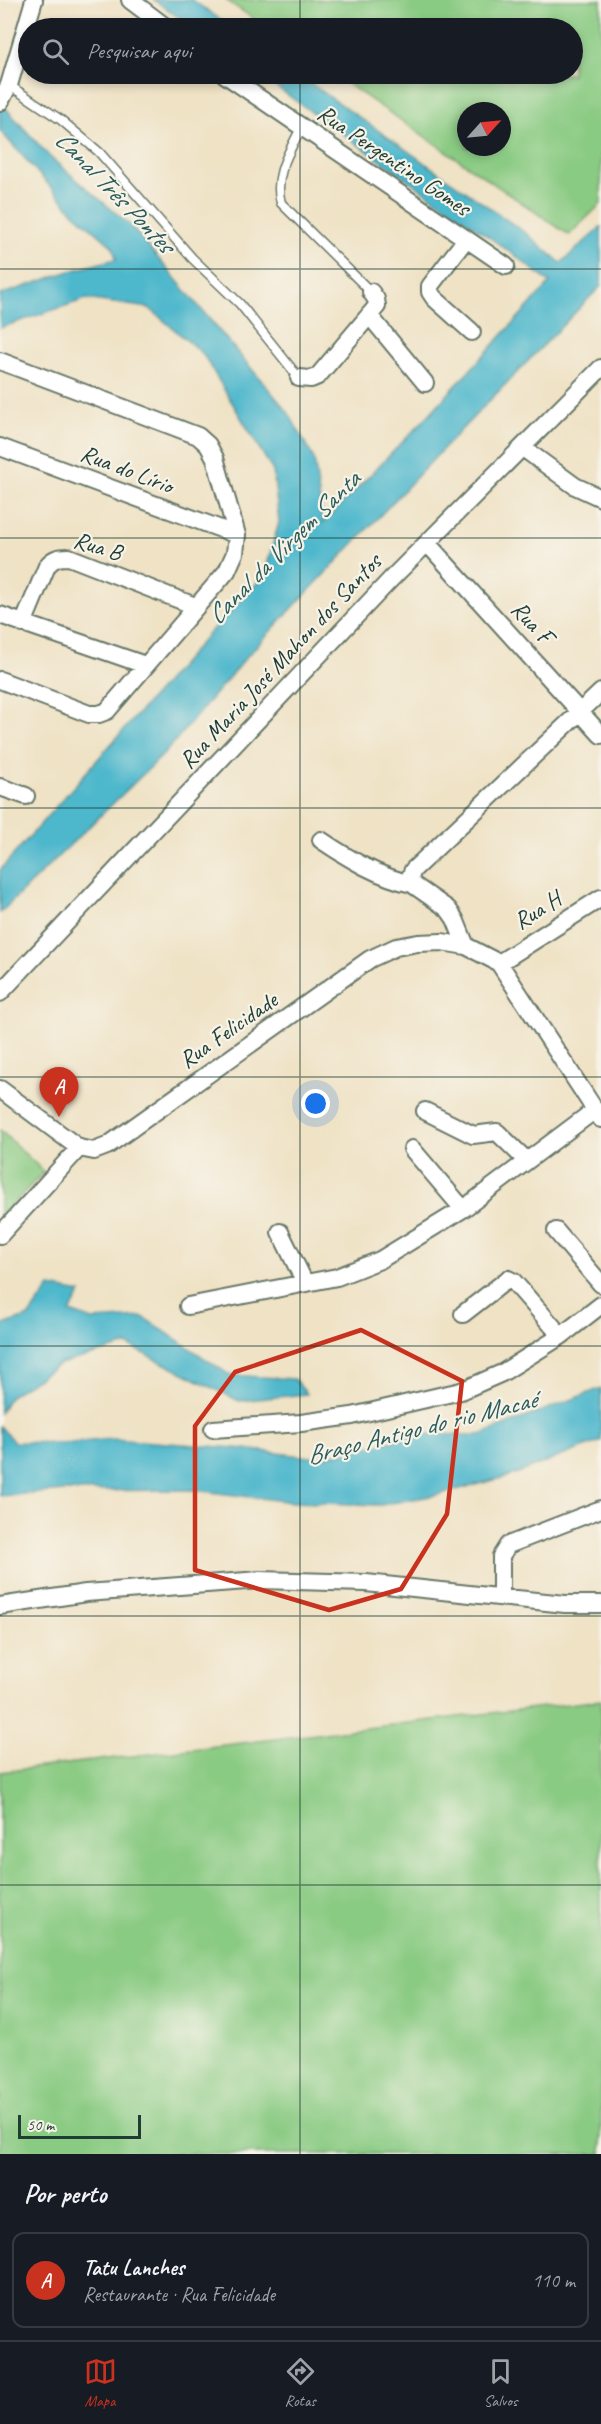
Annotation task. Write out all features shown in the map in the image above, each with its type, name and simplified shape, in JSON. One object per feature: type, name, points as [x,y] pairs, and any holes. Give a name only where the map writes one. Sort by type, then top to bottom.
[{"type":"street","points":[[28,18],[34,0]]},
{"type":"street","points":[[130,0],[154,18]]},
{"type":"street","points":[[5,93],[18,51]]},
{"type":"street","name":"Rua Pergentino Gomes","points":[[239,84],[506,266]]},
{"type":"street","points":[[466,239],[430,286],[430,292],[472,332]]},
{"type":"street","points":[[299,378],[311,379],[318,376],[377,306],[376,299],[371,292]]},
{"type":"street","points":[[369,315],[425,383]]},
{"type":"street","points":[[0,361],[198,436],[208,445],[215,458],[237,535],[235,553],[227,571],[107,711],[89,714],[0,680]]},
{"type":"street","name":"Rua Maria José Mahon dos Santos","points":[[0,993],[427,543],[601,368]]},
{"type":"street","name":"Rua do Lírio","points":[[0,447],[237,535]]},
{"type":"street","points":[[523,448],[574,486],[601,498]]},
{"type":"street","name":"Rua F","points":[[427,543],[601,735]]},
{"type":"street","name":"Rua B","points":[[23,624],[47,566],[51,560],[61,557],[69,557],[195,606]]},
{"type":"street","points":[[0,615],[145,665]]},
{"type":"street","points":[[412,884],[410,877],[413,870],[601,692]]},
{"type":"street","points":[[0,787],[26,796]]},
{"type":"street","points":[[321,840],[349,859],[397,881],[412,884],[447,909],[455,918],[466,946]]},
{"type":"street","name":"Rua H","points":[[499,963],[600,902]]},
{"type":"street","name":"Rua Felicidade","points":[[80,1148],[94,1151],[107,1146],[370,959],[396,947],[418,942],[442,942],[466,946],[499,963]]},
{"type":"street","points":[[188,1306],[337,1277],[380,1260],[463,1209],[527,1161],[598,1115],[499,963]]},
{"type":"street","points":[[0,1089],[80,1148],[0,1235]]},
{"type":"street","points":[[425,1112],[473,1135],[497,1132],[527,1161]]},
{"type":"street","points":[[412,1149],[463,1209]]},
{"type":"street","points":[[555,1231],[601,1284]]},
{"type":"street","points":[[280,1232],[305,1283]]},
{"type":"street","points":[[463,1314],[508,1279],[514,1282],[561,1336]]},
{"type":"street","points":[[213,1429],[301,1423],[352,1416],[461,1391],[502,1373],[561,1336],[601,1305]]},
{"type":"street","points":[[501,1597],[501,1556],[508,1545],[601,1509]]},
{"type":"street","points":[[0,1606],[86,1593],[182,1584],[260,1580],[366,1583],[564,1604],[601,1604]]},
{"type":"lane","points":[[5,93],[61,120],[99,152],[192,258],[240,304],[299,378]]},
{"type":"lane","points":[[302,126],[279,174],[277,190],[281,203],[371,292]]},
{"type":"highlighted area","points":[[361,1330],[462,1381],[447,1514],[401,1589],[329,1610],[195,1570],[195,1426],[235,1372]]},
{"type":"green space","points":[[226,0],[601,0],[601,204],[569,235],[348,84],[583,84],[583,18],[252,18]]},
{"type":"green space","points":[[0,1130],[44,1172],[0,1217]]},
{"type":"green space","points":[[601,1700],[601,2154],[0,2154],[0,1772]]},
{"type":"water","points":[[154,0],[192,0],[218,18],[180,18]]},
{"type":"water","name":"Canal da Virgem Santa","points":[[272,84],[311,84],[527,234],[561,263],[601,227],[601,286],[248,655],[164,754],[0,913],[0,870],[210,632],[264,576],[279,522],[273,471],[203,354],[149,308],[86,299],[0,328],[0,295],[70,271],[116,259],[113,247],[75,214],[0,131],[0,102],[50,157],[130,225],[288,412],[314,459],[323,523],[425,419],[550,283],[517,257]]},
{"type":"water","points":[[50,1287],[81,1293],[70,1312],[93,1320],[143,1317],[230,1375],[294,1379],[307,1394],[239,1401],[127,1345],[60,1364],[10,1396],[0,1413],[0,1326],[29,1316]]},
{"type":"water","points":[[601,1388],[601,1441],[510,1476],[436,1495],[381,1505],[292,1502],[194,1490],[65,1491],[0,1496],[0,1426],[14,1442],[71,1443],[112,1439],[236,1448],[319,1458],[423,1434],[480,1435]]},
{"type":"place","name":"Tatu Lanches","points":[[59,1117]]},
{"type":"water label","name":"Canal Três Pontes","points":[[115,191]]},
{"type":"water label","name":"Braço Antigo do rio Macaé","points":[[421,1427]]}]
